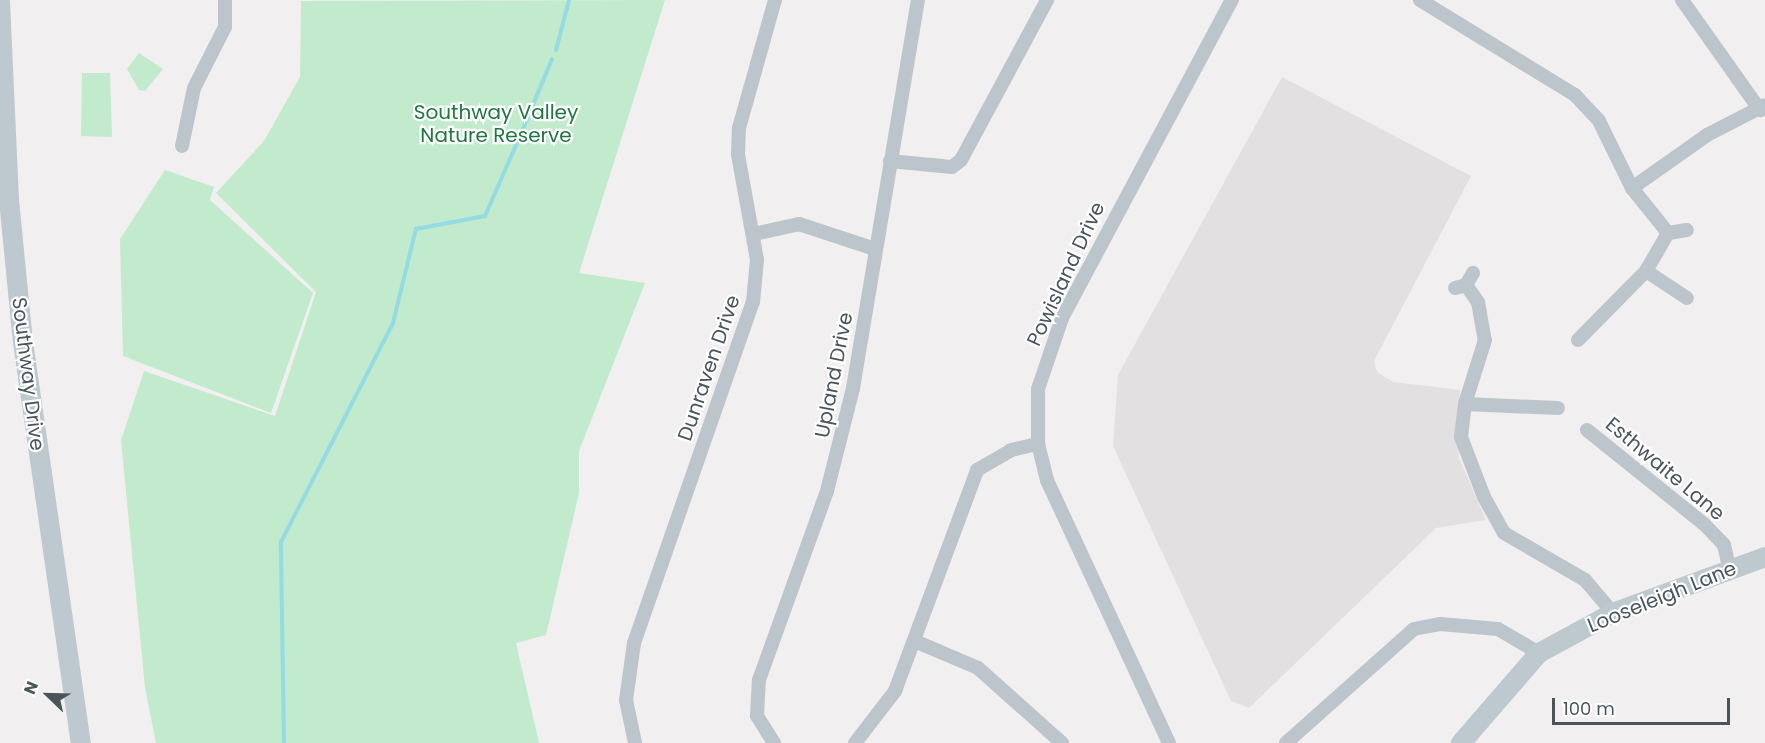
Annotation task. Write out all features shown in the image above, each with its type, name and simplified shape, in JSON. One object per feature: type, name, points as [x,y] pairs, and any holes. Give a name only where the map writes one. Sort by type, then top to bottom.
[{"type":"street","points":[[182,146],[194,88],[225,27],[225,0]]},
{"type":"street","name":"Dunraven Drive","points":[[635,743],[626,700],[634,643],[753,302],[754,234],[738,154],[739,128],[775,0]]},
{"type":"street","name":"Upland Drive","points":[[774,743],[757,716],[759,680],[840,443],[918,0]]},
{"type":"street","points":[[890,160],[951,167],[961,160],[1047,0]]},
{"type":"street","name":"Powisland Drive","points":[[1169,743],[1072,537],[1038,444],[1038,389],[1062,318],[1232,0]]},
{"type":"street","points":[[1420,0],[1575,95],[1611,140],[1632,188],[1668,233]]},
{"type":"street","points":[[1632,188],[1707,135],[1762,108],[1682,0]]},
{"type":"street","name":"Southway Drive","points":[[0,2],[9,200],[23,342],[81,743]]},
{"type":"street","points":[[754,234],[799,224],[875,249]]},
{"type":"street","points":[[1668,233],[1687,230]]},
{"type":"street","points":[[1578,340],[1646,271],[1668,233]]},
{"type":"street","points":[[1646,271],[1687,298]]},
{"type":"street","points":[[1465,282],[1478,302],[1485,340],[1465,404],[1461,437],[1504,533],[1586,580],[1613,613]]},
{"type":"street","points":[[1465,404],[1558,408]]},
{"type":"street","name":"Esthwaite Lane","points":[[1587,430],[1704,524],[1724,545],[1730,571]]},
{"type":"street","points":[[855,743],[895,691],[917,642],[977,470],[1011,450],[1038,444]]},
{"type":"street","name":"Looseleigh Lane","points":[[1461,743],[1539,653],[1613,613],[1765,557]]},
{"type":"street","points":[[1286,743],[1414,629],[1440,624],[1498,629],[1539,653]]},
{"type":"street","points":[[917,642],[978,668],[1062,743]]},
{"type":"shaded area","points":[[1282,77],[1471,176],[1374,361],[1377,372],[1393,382],[1460,390],[1459,458],[1486,520],[1436,528],[1249,708],[1231,701],[1113,446],[1118,375]]},
{"type":"green space","name":"Southway Valley Nature Reserve","points":[[665,0],[579,273],[645,283],[579,451],[579,493],[546,635],[516,643],[539,743],[156,743],[145,688],[121,440],[144,371],[275,416],[316,292],[216,193],[264,141],[300,77],[301,1]]},
{"type":"green space","points":[[139,53],[163,69],[145,91],[139,90],[127,69]]},
{"type":"green space","points":[[82,73],[110,73],[112,137],[81,136]]},
{"type":"green space","points":[[165,170],[214,187],[210,200],[313,293],[271,413],[123,356],[120,239]]},
{"type":"waterway","points":[[556,50],[569,0]]},
{"type":"waterway","points":[[520,136],[552,59]]},
{"type":"waterway","points":[[284,743],[281,542],[393,323],[416,229],[485,216],[518,141]]}]
